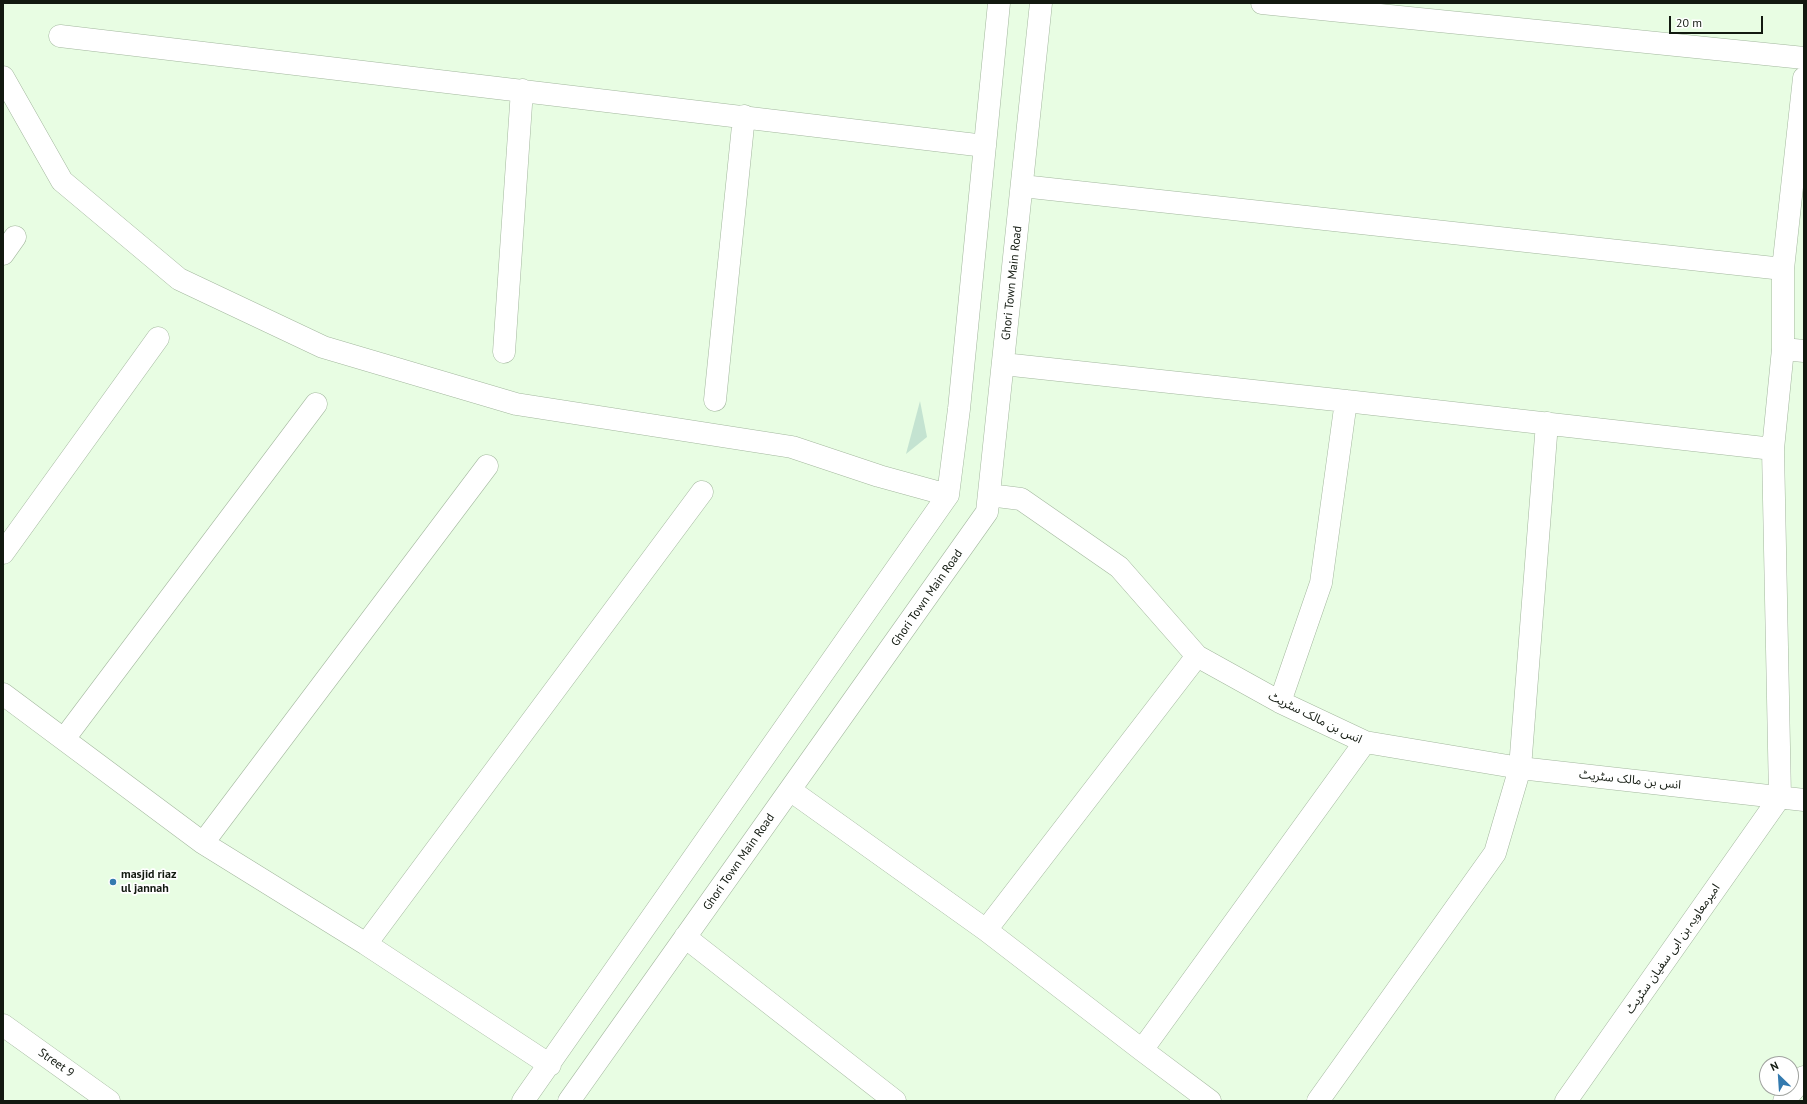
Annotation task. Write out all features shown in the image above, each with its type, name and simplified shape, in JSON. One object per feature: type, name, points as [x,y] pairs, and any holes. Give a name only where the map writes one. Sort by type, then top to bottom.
[{"type":"street","points":[[524,1101],[948,495],[959,409],[999,3]]},
{"type":"street","name":"Ghori Town Main Road","points":[[574,1099],[685,937],[987,512],[1041,3]]},
{"type":"street","points":[[1262,3],[1804,58]]},
{"type":"street","points":[[60,36],[744,116],[985,146]]},
{"type":"street","points":[[3,77],[62,180],[68,186],[179,279],[323,347],[516,404],[792,447],[879,476],[948,495]]},
{"type":"street","points":[[1780,797],[1773,450],[1794,350],[1783,269],[1799,185],[1804,78]]},
{"type":"street","points":[[504,352],[522,90]]},
{"type":"street","points":[[715,400],[744,116]]},
{"type":"street","points":[[1022,186],[1783,269]]},
{"type":"street","points":[[3,553],[158,338]]},
{"type":"street","points":[[1003,364],[1346,400],[1773,450]]},
{"type":"street","points":[[1280,702],[1320,584],[1346,400]]},
{"type":"street","points":[[64,739],[316,404]]},
{"type":"street","points":[[1318,1101],[1495,853],[1520,768],[1547,423]]},
{"type":"street","points":[[203,843],[487,466]]},
{"type":"street","points":[[366,944],[702,492]]},
{"type":"street","name":"انس بن مالک سٹریٹ","points":[[989,495],[1021,499],[1119,567],[1197,656],[1280,702],[1365,742],[1520,768],[1804,800]]},
{"type":"street","points":[[986,930],[1197,656]]},
{"type":"street","points":[[3,694],[203,843],[366,944],[550,1065]]},
{"type":"street","points":[[1142,1050],[1365,742]]},
{"type":"street","points":[[790,790],[986,930],[1210,1101]]},
{"type":"street","name":"امیرمعاویہ بن ابی سفیان سٹریٹ","points":[[1566,1101],[1780,797]]},
{"type":"street","points":[[685,937],[895,1101]]},
{"type":"street","name":"Street 9","points":[[3,1026],[109,1101]]},
{"type":"street","points":[[1784,1101],[1804,1077]]},
{"type":"building","points":[[920,401],[927,437],[906,454]]},
{"type":"place","name":"masjid riaz ul jannah","points":[[113,882]]}]
